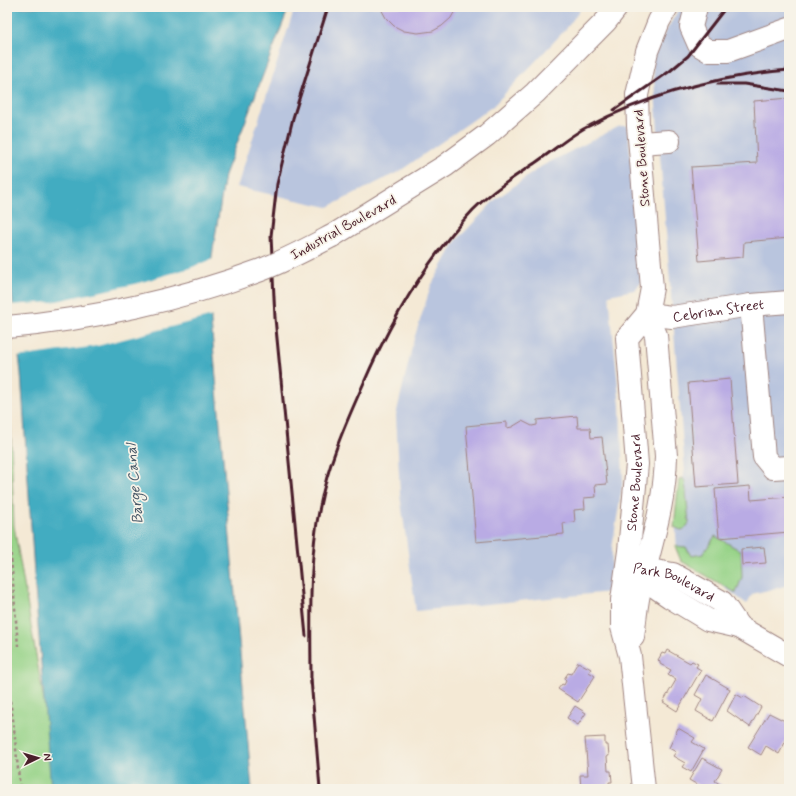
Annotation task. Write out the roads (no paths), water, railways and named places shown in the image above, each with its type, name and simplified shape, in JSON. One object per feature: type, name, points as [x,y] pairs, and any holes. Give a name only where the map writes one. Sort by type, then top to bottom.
[{"type":"street","name":"Industrial Boulevard","points":[[7,327],[66,320],[106,313],[209,287],[261,270],[332,236],[445,166],[487,135],[535,93],[606,21],[617,7]]},
{"type":"street","name":"Stone Boulevard","points":[[644,789],[630,656],[638,572],[637,464],[627,338],[647,314],[652,288],[640,143],[638,95],[647,51],[659,21],[667,7]]},
{"type":"street","points":[[696,7],[691,27],[699,45],[709,51],[728,51],[789,29]]},
{"type":"street","points":[[640,143],[669,141]]},
{"type":"street","name":"Cebrian Street","points":[[647,314],[672,317],[751,305],[789,302]]},
{"type":"street","points":[[751,305],[764,456],[773,468],[789,466]]},
{"type":"street","name":"Stone Boulevard","points":[[638,572],[663,501],[666,456],[656,335],[647,314]]},
{"type":"street","name":"Park Boulevard","points":[[638,572],[673,574],[722,602],[739,627],[789,656]]},
{"type":"water","name":"Barge Canal","points":[[7,7],[289,7],[225,175],[212,256],[211,321],[252,789],[51,789],[35,588],[21,373],[7,251]]},
{"type":"railway","points":[[306,636],[275,318],[271,236],[277,184],[293,118],[328,7]]},
{"type":"railway","points":[[614,110],[670,71],[688,56],[726,7]]},
{"type":"railway","points":[[311,684],[312,572],[316,528],[323,490],[349,416],[384,339],[410,294],[439,250],[473,210],[487,197],[568,138],[589,126],[613,114],[661,95],[711,82],[789,70]]},
{"type":"railway","points":[[718,84],[744,84],[789,91]]},
{"type":"railway","points":[[311,679],[320,789]]}]
